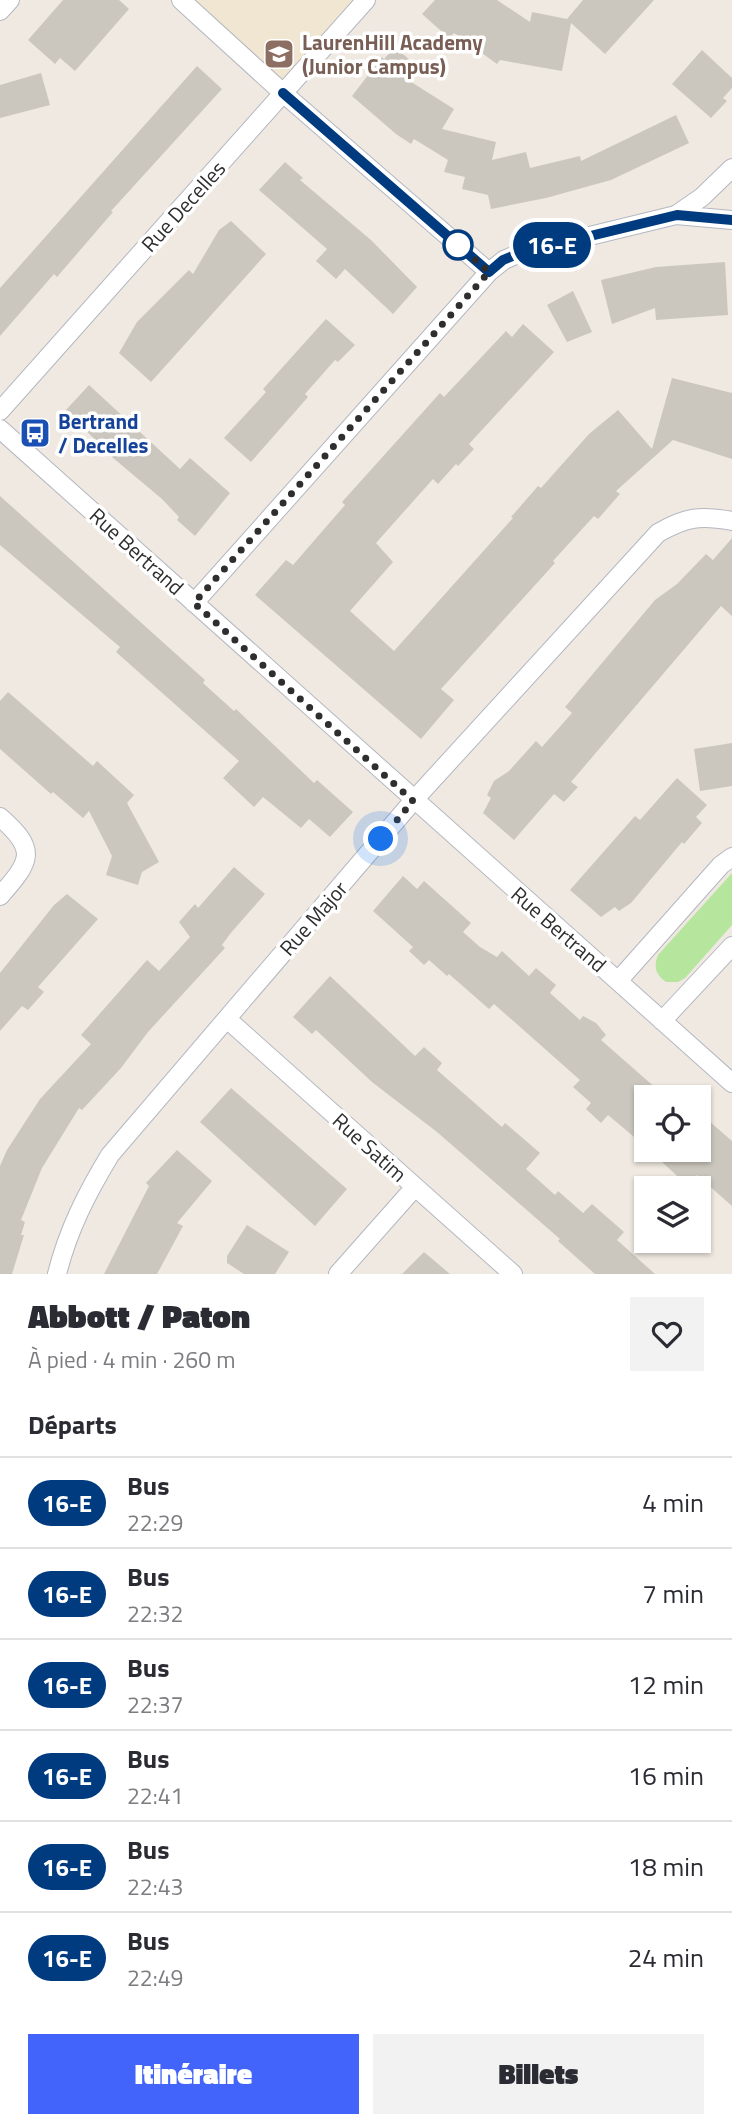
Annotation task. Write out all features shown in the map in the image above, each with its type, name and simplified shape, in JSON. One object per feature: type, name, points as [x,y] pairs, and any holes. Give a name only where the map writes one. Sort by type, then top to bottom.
[{"type":"street","points":[[0,11],[10,0]]},
{"type":"street","points":[[181,0],[283,93],[489,272]]},
{"type":"street","name":"Rue Decelles","points":[[0,411],[366,0]]},
{"type":"street","points":[[677,215],[702,197],[732,168]]},
{"type":"street","points":[[194,603],[489,272],[503,260],[520,253],[677,215],[732,220]]},
{"type":"street","name":"Rue Bertrand","points":[[0,429],[413,801],[732,1083]]},
{"type":"street","name":"Rue Major","points":[[57,1274],[82,1201],[110,1155],[413,801],[658,533],[681,520],[707,516],[732,521]]},
{"type":"street","points":[[0,817],[24,841],[26,851],[24,864],[18,875],[0,896]]},
{"type":"street","name":"Rue Bertrand","points":[[618,981],[721,865],[732,857]]},
{"type":"street","points":[[662,1021],[732,946]]},
{"type":"street","name":"Rue Satim","points":[[227,1019],[513,1274]]},
{"type":"street","points":[[338,1274],[415,1187]]},
{"type":"shaded area","name":"LaurenHill Academy (Junior Campus)","points":[[181,0],[366,0],[283,93]]},
{"type":"green space","points":[[732,873],[732,925],[685,978],[678,982],[666,982],[656,970],[658,955]]},
{"type":"building","points":[[63,0],[119,0],[129,9],[75,71],[60,58],[55,64],[28,40]]},
{"type":"building","points":[[435,0],[497,0],[530,22],[532,12],[567,19],[583,0],[654,0],[605,54],[571,23],[562,71],[500,60],[497,64],[454,33],[449,38],[422,14]]},
{"type":"building","points":[[395,47],[419,68],[408,80],[454,109],[442,129],[496,142],[492,160],[526,152],[530,168],[580,156],[581,161],[676,115],[689,143],[611,180],[546,198],[491,209],[488,195],[462,189],[465,177],[444,172],[448,160],[414,139],[411,144],[396,134],[352,96],[382,57],[384,59]]},
{"type":"building","points":[[702,50],[732,78],[732,88],[723,98],[727,101],[711,118],[672,84]]},
{"type":"building","points":[[197,66],[222,89],[111,211],[113,212],[57,277],[54,274],[0,336],[0,288]]},
{"type":"building","points":[[41,73],[50,105],[0,118],[0,85]]},
{"type":"building","points":[[285,162],[303,178],[300,180],[371,240],[417,287],[393,314],[345,269],[336,279],[316,261],[327,249],[259,190]]},
{"type":"building","points":[[231,221],[266,254],[151,382],[119,353],[137,322],[189,270],[193,274],[219,230]]},
{"type":"building","points":[[725,262],[728,315],[656,320],[655,308],[612,324],[601,280],[656,267]]},
{"type":"building","points":[[573,291],[592,332],[567,342],[547,305]]},
{"type":"building","points":[[326,319],[355,345],[338,362],[335,360],[305,394],[308,397],[251,462],[224,438],[266,392],[263,389]]},
{"type":"building","points":[[523,324],[554,352],[469,444],[474,449],[438,484],[433,479],[376,543],[393,562],[350,611],[394,651],[513,518],[511,517],[538,486],[541,488],[589,434],[618,410],[652,449],[672,378],[732,393],[732,459],[673,440],[616,491],[620,494],[598,519],[594,516],[441,689],[454,700],[421,739],[255,595],[286,560],[293,565],[345,505],[342,502],[440,393],[444,397],[506,331],[512,337]]},
{"type":"building","points":[[89,385],[180,469],[190,458],[230,493],[195,536],[177,520],[179,517],[162,499],[112,457],[66,410]]},
{"type":"building","points":[[0,496],[205,680],[203,683],[234,711],[236,709],[314,783],[317,780],[353,812],[330,837],[309,819],[301,828],[263,797],[254,807],[223,778],[239,761],[116,652],[120,647],[0,545]]},
{"type":"building","points":[[732,538],[732,616],[721,606],[571,782],[578,787],[564,802],[554,794],[514,840],[483,813],[491,798],[487,795],[494,781],[509,771],[536,741],[542,747],[572,713],[565,707],[655,600],[677,584],[706,554],[713,560]]},
{"type":"building","points":[[8,692],[93,766],[97,761],[134,795],[127,803],[159,862],[142,872],[138,885],[106,875],[112,856],[89,811],[83,818],[0,749],[0,701]]},
{"type":"building","points":[[732,743],[732,786],[700,791],[694,749]]},
{"type":"building","points":[[677,778],[707,805],[696,817],[702,823],[684,844],[682,842],[631,903],[619,911],[615,907],[601,917],[570,890],[635,816],[640,820]]},
{"type":"building","points":[[234,867],[265,894],[230,934],[222,945],[225,948],[148,1032],[121,1068],[82,1110],[79,1108],[42,1168],[21,1220],[25,1222],[21,1235],[24,1235],[12,1274],[0,1274],[0,1166],[7,1150],[40,1099],[91,1044],[81,1035],[147,960],[159,971],[190,937],[179,922],[195,904],[198,908]]},
{"type":"building","points":[[403,876],[417,889],[424,881],[471,923],[463,932],[480,947],[497,957],[502,951],[529,976],[536,968],[556,985],[550,993],[580,1020],[583,1016],[596,1023],[606,1035],[601,1040],[652,1085],[634,1085],[634,1137],[608,1115],[601,1123],[586,1109],[591,1103],[573,1087],[580,1080],[494,1004],[489,1009],[429,960],[424,965],[409,951],[413,947],[373,911]]},
{"type":"building","points":[[67,894],[98,919],[38,987],[44,992],[28,1010],[22,1006],[0,1031],[0,973],[54,905]]},
{"type":"building","points":[[330,976],[415,1056],[424,1047],[442,1063],[437,1070],[502,1127],[505,1123],[540,1153],[526,1169],[555,1195],[558,1191],[583,1213],[592,1204],[624,1232],[617,1240],[655,1274],[595,1274],[558,1241],[560,1239],[437,1132],[372,1082],[316,1030],[312,1034],[293,1017]]},
{"type":"building","points":[[231,1088],[347,1189],[315,1226],[200,1122]]},
{"type":"building","points":[[711,1123],[732,1141],[732,1206],[711,1187],[711,1176],[677,1176],[662,1162],[711,1162]]},
{"type":"building","points":[[177,1150],[212,1181],[177,1223],[183,1226],[157,1274],[104,1274],[149,1186],[146,1183]]},
{"type":"building","points":[[247,1225],[289,1252],[275,1274],[244,1274],[227,1263],[227,1256]]},
{"type":"building","points":[[424,1252],[450,1274],[402,1274]]},
{"type":"bus line","name":"16-E","points":[[283,93],[489,272],[503,260],[520,253],[677,215],[732,220]]},
{"type":"place","name":"LaurenHill Academy (Junior Campus)","points":[[279,54]]},
{"type":"place","name":"Bertrand / Decelles","points":[[35,433]]},
{"type":"route","points":[[381,839],[413,801],[194,603],[489,272],[448,236],[458,245]]}]
